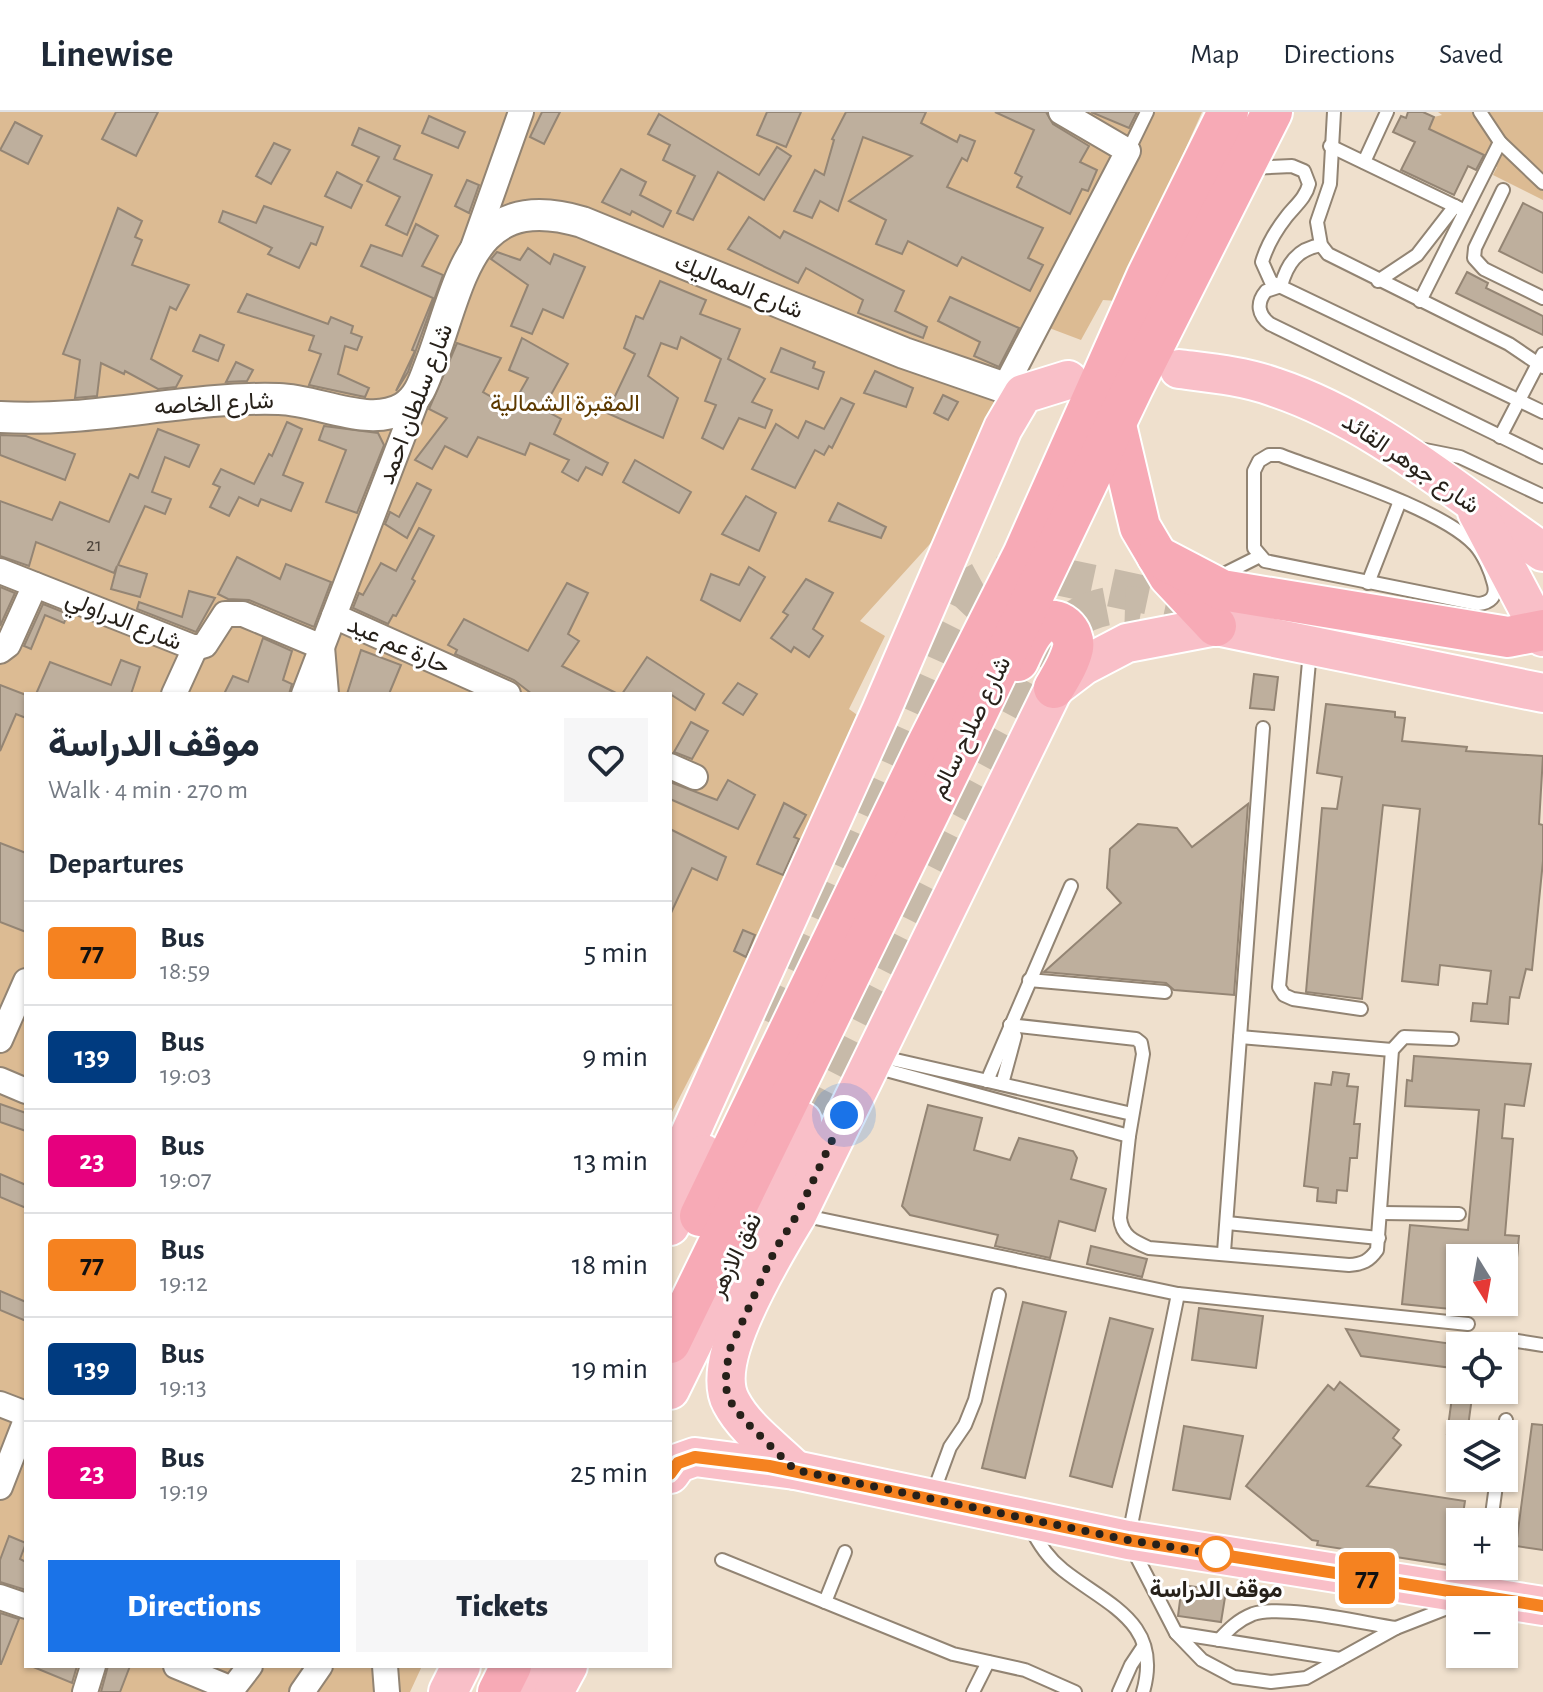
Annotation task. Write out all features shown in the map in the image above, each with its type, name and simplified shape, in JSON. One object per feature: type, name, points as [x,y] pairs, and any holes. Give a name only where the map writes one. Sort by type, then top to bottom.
[{"type":"highway","name":"شارع صلاح سالم","points":[[672,1275],[926,747],[1023,555],[1147,276],[1228,112]]},
{"type":"highway","name":"شارع صلاح سالم","points":[[672,1339],[1116,425],[1272,112]]},
{"type":"highway","points":[[1116,425],[1140,527],[1169,576],[1216,626]]},
{"type":"highway","points":[[1157,556],[1222,590],[1508,637],[1542,633]]},
{"type":"highway","points":[[958,753],[983,730],[1034,631],[1051,621],[1071,632],[1074,645],[1054,688]]},
{"type":"highway","points":[[498,1692],[510,1668]]},
{"type":"main road","name":"شارع جوهر القائد","points":[[1179,369],[1228,375],[1273,386],[1350,419],[1543,552]]},
{"type":"main road","points":[[672,1174],[869,739],[1003,428],[1014,390],[1068,380]]},
{"type":"main road","points":[[1471,502],[1542,633]]},
{"type":"main road","points":[[795,1470],[735,1408],[727,1393],[724,1373],[729,1351],[775,1250],[797,1215],[1054,688],[1083,666],[1127,643],[1216,626],[1543,693]]},
{"type":"main road","points":[[672,1222],[766,1021]]},
{"type":"main road","name":"نفق الازهر","points":[[672,1386],[802,1121]]},
{"type":"main road","points":[[672,1471],[678,1463],[695,1457],[795,1470],[1128,1540],[1482,1581],[1543,1606]]},
{"type":"main road","points":[[523,1692],[535,1668]]},
{"type":"main road","points":[[554,1692],[567,1668]]},
{"type":"street","name":"شارع سلطان احمد","points":[[305,692],[469,260],[521,112]]},
{"type":"street","points":[[1014,390],[1128,151],[1061,112]]},
{"type":"street","name":"شارع المماليك","points":[[469,260],[492,228],[505,220],[533,213],[564,217],[904,353],[1014,390]]},
{"type":"street","name":"شارع الخاصه","points":[[0,417],[65,415],[178,403],[277,398],[320,403],[374,417],[399,410],[419,394]]},
{"type":"street","name":"شارع الدراولي","points":[[0,571],[195,648],[205,645],[222,616],[228,613],[243,614],[322,647]]},
{"type":"street","points":[[0,651],[8,645],[35,585]]},
{"type":"street","name":"حارة عم عيد","points":[[334,616],[504,692]]},
{"type":"street","points":[[322,647],[326,692]]},
{"type":"street","points":[[175,692],[195,648]]},
{"type":"street","points":[[672,767],[695,777]]},
{"type":"street","points":[[0,1040],[24,986]]},
{"type":"street","points":[[0,1080],[24,1090]]},
{"type":"street","points":[[0,1404],[24,1413]]},
{"type":"street","points":[[0,1487],[24,1425]]},
{"type":"street","points":[[0,1597],[24,1605]]},
{"type":"street","points":[[85,1692],[92,1668]]},
{"type":"street","points":[[180,1668],[231,1691],[248,1668]]},
{"type":"street","points":[[302,1692],[319,1668]]},
{"type":"street","points":[[385,1668],[387,1692]]},
{"type":"lane","points":[[1128,151],[1147,112]]},
{"type":"lane","points":[[1334,112],[1330,184],[1317,222],[1321,245],[1337,261],[1542,361],[1500,437]]},
{"type":"lane","points":[[1364,162],[1387,112]]},
{"type":"lane","points":[[1480,112],[1500,142],[1543,183]]},
{"type":"lane","points":[[1420,301],[1460,209],[1500,142]]},
{"type":"lane","points":[[1330,146],[1460,209]]},
{"type":"lane","points":[[1243,168],[1292,166],[1299,167],[1308,177],[1308,190],[1278,228],[1262,262],[1271,282],[1519,401],[1543,409]]},
{"type":"lane","points":[[1503,190],[1473,253],[1475,263],[1543,298]]},
{"type":"lane","points":[[1378,281],[1417,255],[1460,209]]},
{"type":"lane","points":[[1281,286],[1292,258],[1311,246],[1321,245]]},
{"type":"lane","points":[[1281,286],[1266,291],[1259,304],[1260,312],[1270,324],[1543,457]]},
{"type":"lane","points":[[1396,448],[1428,450],[1460,457],[1543,496]]},
{"type":"lane","points":[[1269,455],[1280,455],[1400,501],[1460,533],[1477,546],[1495,588],[1494,596],[1487,603],[1478,604],[1271,564],[1260,556],[1254,548],[1254,471],[1259,461],[1269,455]]},
{"type":"lane","points":[[1368,583],[1400,501]]},
{"type":"lane","points":[[1206,583],[1260,556]]},
{"type":"lane","points":[[1311,644],[1279,987],[1284,995],[1293,999],[1361,1009]]},
{"type":"lane","points":[[1224,1252],[1263,728]]},
{"type":"lane","points":[[987,1081],[1071,886]]},
{"type":"lane","points":[[1029,980],[1165,992]]},
{"type":"lane","points":[[1002,1084],[1015,1036],[1010,1025]]},
{"type":"lane","points":[[1010,1025],[1136,1039],[1144,1048],[1122,1191],[1121,1230],[1133,1241],[1149,1248],[1360,1265],[1377,1250],[1379,1238],[1392,1050],[1404,1037],[1452,1039]]},
{"type":"lane","points":[[1240,1037],[1392,1050]]},
{"type":"lane","points":[[870,1060],[953,1073],[1132,1114]]},
{"type":"lane","points":[[870,1060],[949,1087],[1129,1136]]},
{"type":"lane","points":[[949,1087],[953,1073]]},
{"type":"lane","points":[[1382,1213],[1459,1214]]},
{"type":"lane","points":[[797,1215],[1178,1294],[1468,1324]]},
{"type":"lane","points":[[1227,1223],[1379,1238]]},
{"type":"lane","points":[[1178,1294],[1128,1540],[1176,1633],[1202,1660],[1234,1677],[1271,1682],[1306,1678],[1482,1581]]},
{"type":"lane","points":[[931,1497],[950,1447],[965,1425],[975,1400],[999,1295]]},
{"type":"lane","points":[[1518,1341],[1543,1345]]},
{"type":"lane","points":[[1026,1518],[1047,1554],[1062,1569],[1129,1616],[1143,1647],[1148,1671],[1143,1692]]},
{"type":"lane","points":[[825,1602],[845,1552]]},
{"type":"lane","points":[[722,1560],[953,1654],[1025,1670],[1075,1692]]},
{"type":"lane","points":[[1219,1640],[1234,1623],[1255,1613],[1278,1611],[1396,1628]]},
{"type":"lane","points":[[1176,1633],[1340,1659]]},
{"type":"lane","points":[[1119,1692],[1143,1647]]},
{"type":"lane","points":[[973,1692],[988,1662]]},
{"type":"green space","name":"المقبرة الشمالية","points":[[0,112],[1202,112],[1117,301],[1103,300],[1081,340],[1036,323],[949,523],[860,621],[885,636],[849,709],[860,717],[737,986],[672,1112],[672,692],[24,692],[24,1668],[421,1668],[410,1692],[0,1692]]},
{"type":"green space","points":[[1438,112],[1543,112],[1543,200],[1493,175],[1497,167],[1482,161],[1484,155],[1429,129],[1434,117],[1442,115]]},
{"type":"building","points":[[116,112],[158,112],[136,156],[102,139]]},
{"type":"building","points":[[542,112],[560,112],[544,144],[530,137]]},
{"type":"building","points":[[767,112],[801,112],[786,147],[757,135]]},
{"type":"building","points":[[846,112],[926,112],[921,123],[957,142],[960,135],[975,141],[967,161],[962,158],[947,187],[1043,228],[1028,258],[1043,265],[1030,291],[962,257],[957,266],[908,241],[902,254],[876,244],[886,220],[849,201],[912,156],[863,137],[838,211],[820,201],[812,218],[794,211],[815,170],[824,175],[832,139]]},
{"type":"building","points":[[995,112],[1046,112],[1053,124],[1089,146],[1080,162],[1097,170],[1088,191],[1082,189],[1070,214],[1017,187],[1022,177],[1015,173],[1034,130]]},
{"type":"building","points":[[1091,112],[1137,112],[1129,128]]},
{"type":"building","points":[[1408,112],[1423,112],[1434,117],[1429,129],[1484,155],[1476,170],[1468,166],[1454,195],[1401,170],[1415,142],[1393,132],[1401,116],[1406,118]]},
{"type":"building","points":[[659,114],[759,175],[777,147],[791,156],[764,200],[718,172],[693,220],[677,213],[695,176],[663,160],[670,145],[648,134]]},
{"type":"building","points":[[429,116],[465,132],[458,148],[422,133]]},
{"type":"building","points":[[15,122],[42,136],[28,164],[0,150]]},
{"type":"building","points":[[359,128],[400,146],[394,159],[432,175],[407,235],[386,225],[400,197],[367,181],[379,157],[352,145]]},
{"type":"building","points":[[274,143],[290,150],[271,184],[256,176]]},
{"type":"building","points":[[621,169],[646,182],[640,195],[671,211],[663,227],[632,211],[630,215],[602,202]]},
{"type":"building","points":[[337,172],[362,185],[351,208],[325,196]]},
{"type":"building","points":[[467,180],[479,185],[469,213],[455,206]]},
{"type":"building","points":[[1523,203],[1543,213],[1543,273],[1499,251]]},
{"type":"building","points":[[264,206],[323,227],[316,245],[311,243],[299,268],[268,254],[272,248],[219,222],[223,211],[256,223]]},
{"type":"building","points":[[118,208],[142,221],[135,237],[142,240],[132,265],[189,285],[176,310],[170,307],[151,359],[182,376],[176,387],[158,389],[125,371],[124,374],[101,363],[97,396],[75,398],[80,360],[63,354]]},
{"type":"building","points":[[749,217],[780,238],[784,231],[904,291],[895,311],[927,327],[923,338],[858,313],[863,300],[806,268],[798,283],[728,249]]},
{"type":"building","points":[[416,224],[438,236],[422,266],[443,275],[408,372],[396,391],[415,351],[412,350],[433,298],[361,266],[371,245],[402,256]]},
{"type":"building","points":[[528,248],[550,264],[554,254],[585,267],[563,318],[543,309],[532,334],[511,326],[528,285],[491,259],[497,252],[520,260]]},
{"type":"building","points":[[1467,272],[1488,283],[1486,288],[1543,316],[1543,335],[1456,293]]},
{"type":"building","points":[[660,281],[706,300],[700,314],[740,329],[728,359],[765,379],[752,402],[772,410],[765,428],[739,418],[723,449],[702,438],[716,405],[705,401],[721,359],[681,337],[677,349],[661,343],[648,376],[678,398],[663,438],[607,413],[635,354],[624,348],[636,316],[643,319]]},
{"type":"building","points":[[247,294],[328,324],[331,317],[353,326],[351,333],[362,337],[357,350],[345,346],[338,374],[369,388],[365,397],[309,385],[321,354],[309,350],[314,336],[238,312]]},
{"type":"building","points":[[950,297],[1019,328],[999,367],[974,356],[980,342],[938,321]]},
{"type":"building","points":[[200,335],[224,345],[218,361],[193,351]]},
{"type":"building","points":[[522,338],[568,364],[543,409],[561,419],[554,434],[608,463],[602,475],[586,467],[578,481],[562,472],[569,460],[530,443],[525,455],[478,437],[467,457],[445,446],[432,469],[415,460],[447,418],[429,409],[457,343],[501,358],[483,392],[511,408],[528,378],[509,370]]},
{"type":"building","points":[[781,348],[815,362],[813,368],[824,372],[818,389],[771,372]]},
{"type":"building","points":[[236,362],[253,370],[247,381],[226,382]]},
{"type":"building","points":[[875,371],[913,388],[906,407],[864,393]]},
{"type":"building","points":[[943,395],[958,402],[948,420],[934,413]]},
{"type":"building","points":[[841,398],[854,404],[832,448],[829,446],[824,455],[815,450],[795,488],[752,469],[776,424],[798,438],[806,421],[824,429]]},
{"type":"building","points":[[287,422],[302,429],[283,475],[303,483],[291,511],[261,499],[258,506],[239,497],[229,516],[210,507],[220,487],[213,484],[221,469],[254,484],[269,454],[272,456]]},
{"type":"building","points":[[324,426],[378,433],[384,445],[357,513],[326,502],[346,450],[319,440]]},
{"type":"building","points":[[158,429],[199,445],[189,467],[165,457],[152,492],[171,499],[165,514],[145,506],[118,565],[147,574],[140,597],[111,589],[117,566],[114,573],[36,542],[29,566],[0,556],[0,501],[52,520],[60,502],[109,522],[130,474],[138,478]]},
{"type":"building","points":[[0,435],[26,436],[75,454],[65,480],[0,455]]},
{"type":"building","points":[[635,460],[691,492],[679,513],[623,482]]},
{"type":"building","points":[[417,483],[431,490],[407,538],[385,524],[390,512],[399,517]]},
{"type":"building","points":[[746,496],[776,513],[759,551],[722,534]]},
{"type":"building","points":[[838,503],[886,527],[881,538],[829,521]]},
{"type":"building","points":[[419,528],[434,536],[396,616],[393,615],[388,624],[353,608],[359,593],[363,595],[381,563],[396,571]]},
{"type":"building","points":[[237,557],[280,579],[286,564],[331,582],[314,627],[249,600],[228,599],[218,594]]},
{"type":"building","points":[[749,567],[765,577],[740,621],[701,600],[711,574],[739,585]]},
{"type":"building","points":[[806,579],[833,593],[813,629],[823,636],[809,657],[794,647],[791,652],[771,638],[788,615],[783,612]]},
{"type":"building","points":[[567,583],[588,593],[568,634],[579,641],[562,666],[614,692],[529,692],[514,680],[455,654],[457,650],[448,645],[464,619],[528,651]]},
{"type":"building","points":[[0,587],[15,593],[0,626]]},
{"type":"building","points":[[189,591],[215,598],[196,632],[137,609],[139,602],[182,617]]},
{"type":"building","points":[[43,604],[68,614],[64,623],[45,615],[31,649],[24,646]]},
{"type":"building","points":[[263,638],[292,651],[283,680],[292,684],[290,692],[225,692],[233,676],[248,682]]},
{"type":"building","points":[[361,650],[401,665],[390,692],[348,692]]},
{"type":"building","points":[[647,657],[704,694],[695,710],[672,695],[672,692],[623,692]]},
{"type":"building","points":[[121,660],[140,667],[132,692],[37,692],[50,662],[111,685]]},
{"type":"building","points":[[1254,674],[1278,677],[1274,710],[1250,708]]},
{"type":"building","points":[[738,683],[757,694],[743,715],[723,703]]},
{"type":"building","points":[[0,685],[24,694],[24,717],[16,714],[0,751]]},
{"type":"building","points":[[1326,704],[1395,712],[1395,717],[1405,718],[1402,741],[1467,747],[1466,751],[1543,756],[1539,824],[1543,825],[1543,861],[1532,970],[1526,969],[1519,998],[1510,997],[1508,1024],[1471,1021],[1473,1003],[1487,1004],[1491,971],[1440,965],[1438,985],[1402,981],[1420,809],[1383,805],[1362,999],[1306,992],[1322,808],[1337,809],[1342,777],[1317,773]]},
{"type":"building","points":[[691,722],[708,731],[692,759],[674,752]]},
{"type":"building","points":[[728,780],[755,795],[738,829],[672,800],[672,783],[717,800]]},
{"type":"building","points":[[784,803],[806,815],[794,837],[799,839],[783,875],[757,864]]},
{"type":"building","points":[[1248,804],[1234,995],[1174,990],[1166,983],[1044,972],[1121,903],[1107,888],[1110,849],[1138,824],[1177,828],[1192,847]]},
{"type":"building","points":[[672,830],[726,857],[717,880],[692,868],[672,911]]},
{"type":"building","points":[[0,843],[24,852],[24,931],[0,922]]},
{"type":"building","points":[[743,930],[755,935],[746,957],[734,951]]},
{"type":"building","points":[[1414,1056],[1531,1064],[1524,1106],[1505,1104],[1502,1138],[1513,1139],[1505,1235],[1519,1236],[1518,1247],[1518,1244],[1446,1244],[1446,1309],[1402,1304],[1410,1225],[1468,1230],[1479,1110],[1405,1106],[1407,1080],[1412,1081]]},
{"type":"building","points":[[1333,1072],[1349,1074],[1347,1086],[1358,1087],[1354,1124],[1360,1124],[1357,1158],[1350,1158],[1347,1191],[1337,1190],[1336,1203],[1317,1201],[1318,1188],[1304,1186],[1315,1083],[1331,1085]]},
{"type":"building","points":[[0,1104],[24,1112],[24,1130],[0,1122]]},
{"type":"building","points":[[928,1105],[982,1118],[974,1150],[1010,1160],[1019,1138],[1073,1151],[1077,1158],[1071,1179],[1106,1189],[1095,1231],[1059,1221],[1050,1258],[995,1246],[998,1235],[910,1215],[902,1206]]},
{"type":"building","points":[[0,1174],[24,1184],[24,1207],[0,1197]]},
{"type":"building","points":[[1091,1246],[1147,1259],[1142,1277],[1087,1264]]},
{"type":"building","points":[[0,1291],[24,1301],[24,1320],[0,1310]]},
{"type":"building","points":[[1023,1302],[1066,1312],[1025,1478],[982,1468]]},
{"type":"building","points":[[1199,1308],[1263,1316],[1256,1368],[1192,1360]]},
{"type":"building","points":[[1110,1318],[1153,1329],[1112,1487],[1070,1476]]},
{"type":"building","points":[[1346,1329],[1446,1343],[1446,1367],[1361,1356]]},
{"type":"building","points":[[1340,1382],[1399,1430],[1393,1438],[1401,1445],[1367,1486],[1465,1501],[1464,1508],[1446,1508],[1446,1565],[1317,1545],[1318,1541],[1312,1540],[1246,1486],[1328,1385],[1334,1390]]},
{"type":"building","points":[[1451,1404],[1471,1404],[1469,1420],[1449,1420]]},
{"type":"building","points":[[1532,1424],[1543,1425],[1543,1550],[1518,1546]]},
{"type":"building","points":[[1184,1426],[1243,1436],[1230,1499],[1173,1490]]},
{"type":"building","points":[[9,1536],[24,1542],[20,1559],[24,1561],[24,1589],[0,1582],[0,1560]]},
{"type":"building","points":[[1182,1585],[1226,1591],[1221,1622],[1178,1616]]},
{"type":"building","points":[[0,1613],[19,1619],[1,1664],[0,1664]]},
{"type":"building","points":[[36,1668],[76,1668],[72,1683]]},
{"type":"building","points":[[107,1668],[129,1668],[120,1692],[101,1692]]},
{"type":"tunnel","points":[[766,1021],[943,624],[953,604],[968,588],[988,577],[1033,571],[1212,609]]},
{"type":"tunnel","points":[[802,1121],[948,832],[1054,634],[1095,610],[1117,605],[1142,607]]},
{"type":"bus line","name":"77","points":[[672,1471],[682,1460],[695,1457],[795,1470],[1128,1540],[1543,1606]]},
{"type":"place","name":"موقف الدراسة","points":[[1216,1554]]},
{"type":"route","points":[[844,1115],[797,1215],[775,1250],[729,1351],[725,1385],[730,1401],[744,1420],[795,1470],[1128,1540],[1216,1554]]}]
